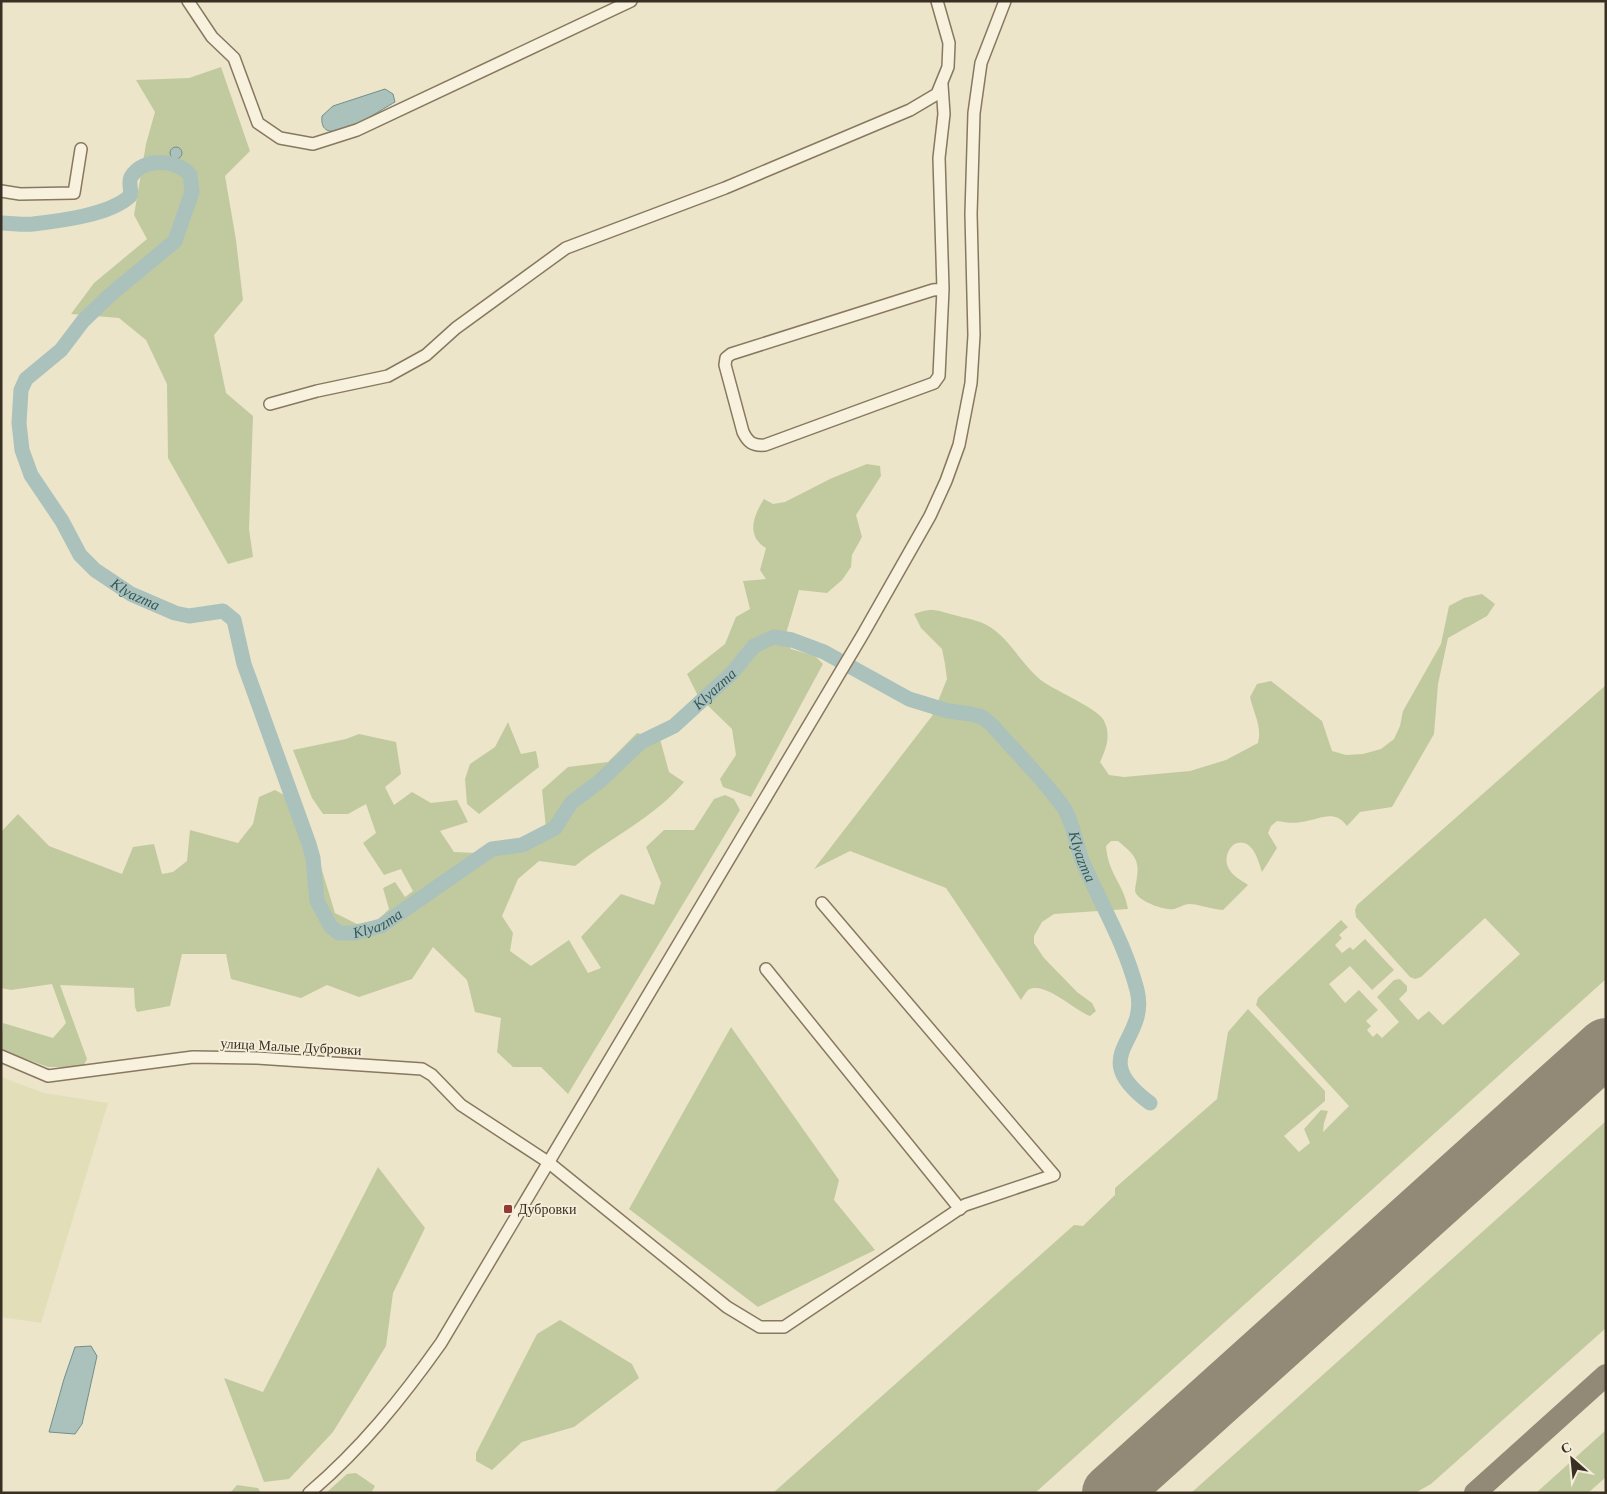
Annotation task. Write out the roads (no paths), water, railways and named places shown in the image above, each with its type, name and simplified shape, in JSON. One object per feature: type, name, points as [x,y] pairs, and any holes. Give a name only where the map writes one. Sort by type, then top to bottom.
[{"type":"street","points":[[188,1],[212,37],[234,58],[258,123],[280,138],[313,144],[356,130],[631,1]]},
{"type":"street","points":[[270,404],[317,390],[388,376],[426,355],[456,328],[566,248],[724,188],[910,110],[937,94],[948,67],[949,43],[936,1]]},
{"type":"street","points":[[309,1493],[337,1469],[369,1435],[410,1387],[441,1342],[863,634],[930,516],[958,445],[971,383],[974,335],[970,214],[974,112],[982,63],[1005,1]]},
{"type":"street","points":[[942,83],[944,114],[940,158],[943,289],[939,376],[934,383],[764,445],[755,446],[748,441],[743,432],[725,365],[726,358],[731,354],[933,290],[943,289]]},
{"type":"street","points":[[1,191],[20,194],[74,193],[80,149]]},
{"type":"street","name":"улица Малые Дубровки","points":[[1,1056],[48,1076],[202,1058],[257,1058],[422,1069],[432,1075],[461,1106],[548,1162],[727,1307],[760,1327],[784,1327],[965,1205],[1054,1175],[822,903]]},
{"type":"street","points":[[766,969],[960,1209]]},
{"type":"water","points":[[385,89],[393,94],[395,102],[351,126],[330,131],[323,127],[322,116],[333,106]]},
{"type":"water","points":[[174,147],[178,147],[182,153],[178,159],[174,159],[170,155],[170,151]]},
{"type":"water","points":[[91,1346],[97,1356],[82,1424],[75,1434],[49,1432],[75,1347]]},
{"type":"waterway","name":"Klyazma","points":[[1,223],[29,224],[56,221],[84,216],[110,208],[130,196],[131,177],[143,166],[151,163],[168,163],[177,166],[190,175],[192,192],[175,241],[110,295],[83,321],[61,350],[26,379],[21,390],[19,423],[22,450],[31,475],[62,521],[80,555],[95,570],[131,594],[175,613],[189,616],[223,611],[234,620],[244,664],[309,844],[313,858],[317,901],[331,927],[339,933],[355,933],[381,926],[492,849],[522,845],[555,828],[571,803],[600,781],[641,742],[674,726],[732,673],[754,646],[774,637],[792,640],[824,652],[909,699],[948,711],[982,717],[992,725],[1056,797],[1067,814],[1084,865],[1120,942],[1132,973],[1137,990],[1139,1008],[1120,1059],[1122,1072],[1131,1086],[1150,1103]]},
{"type":"place","name":"Дубровки","points":[[508,1209]]}]
